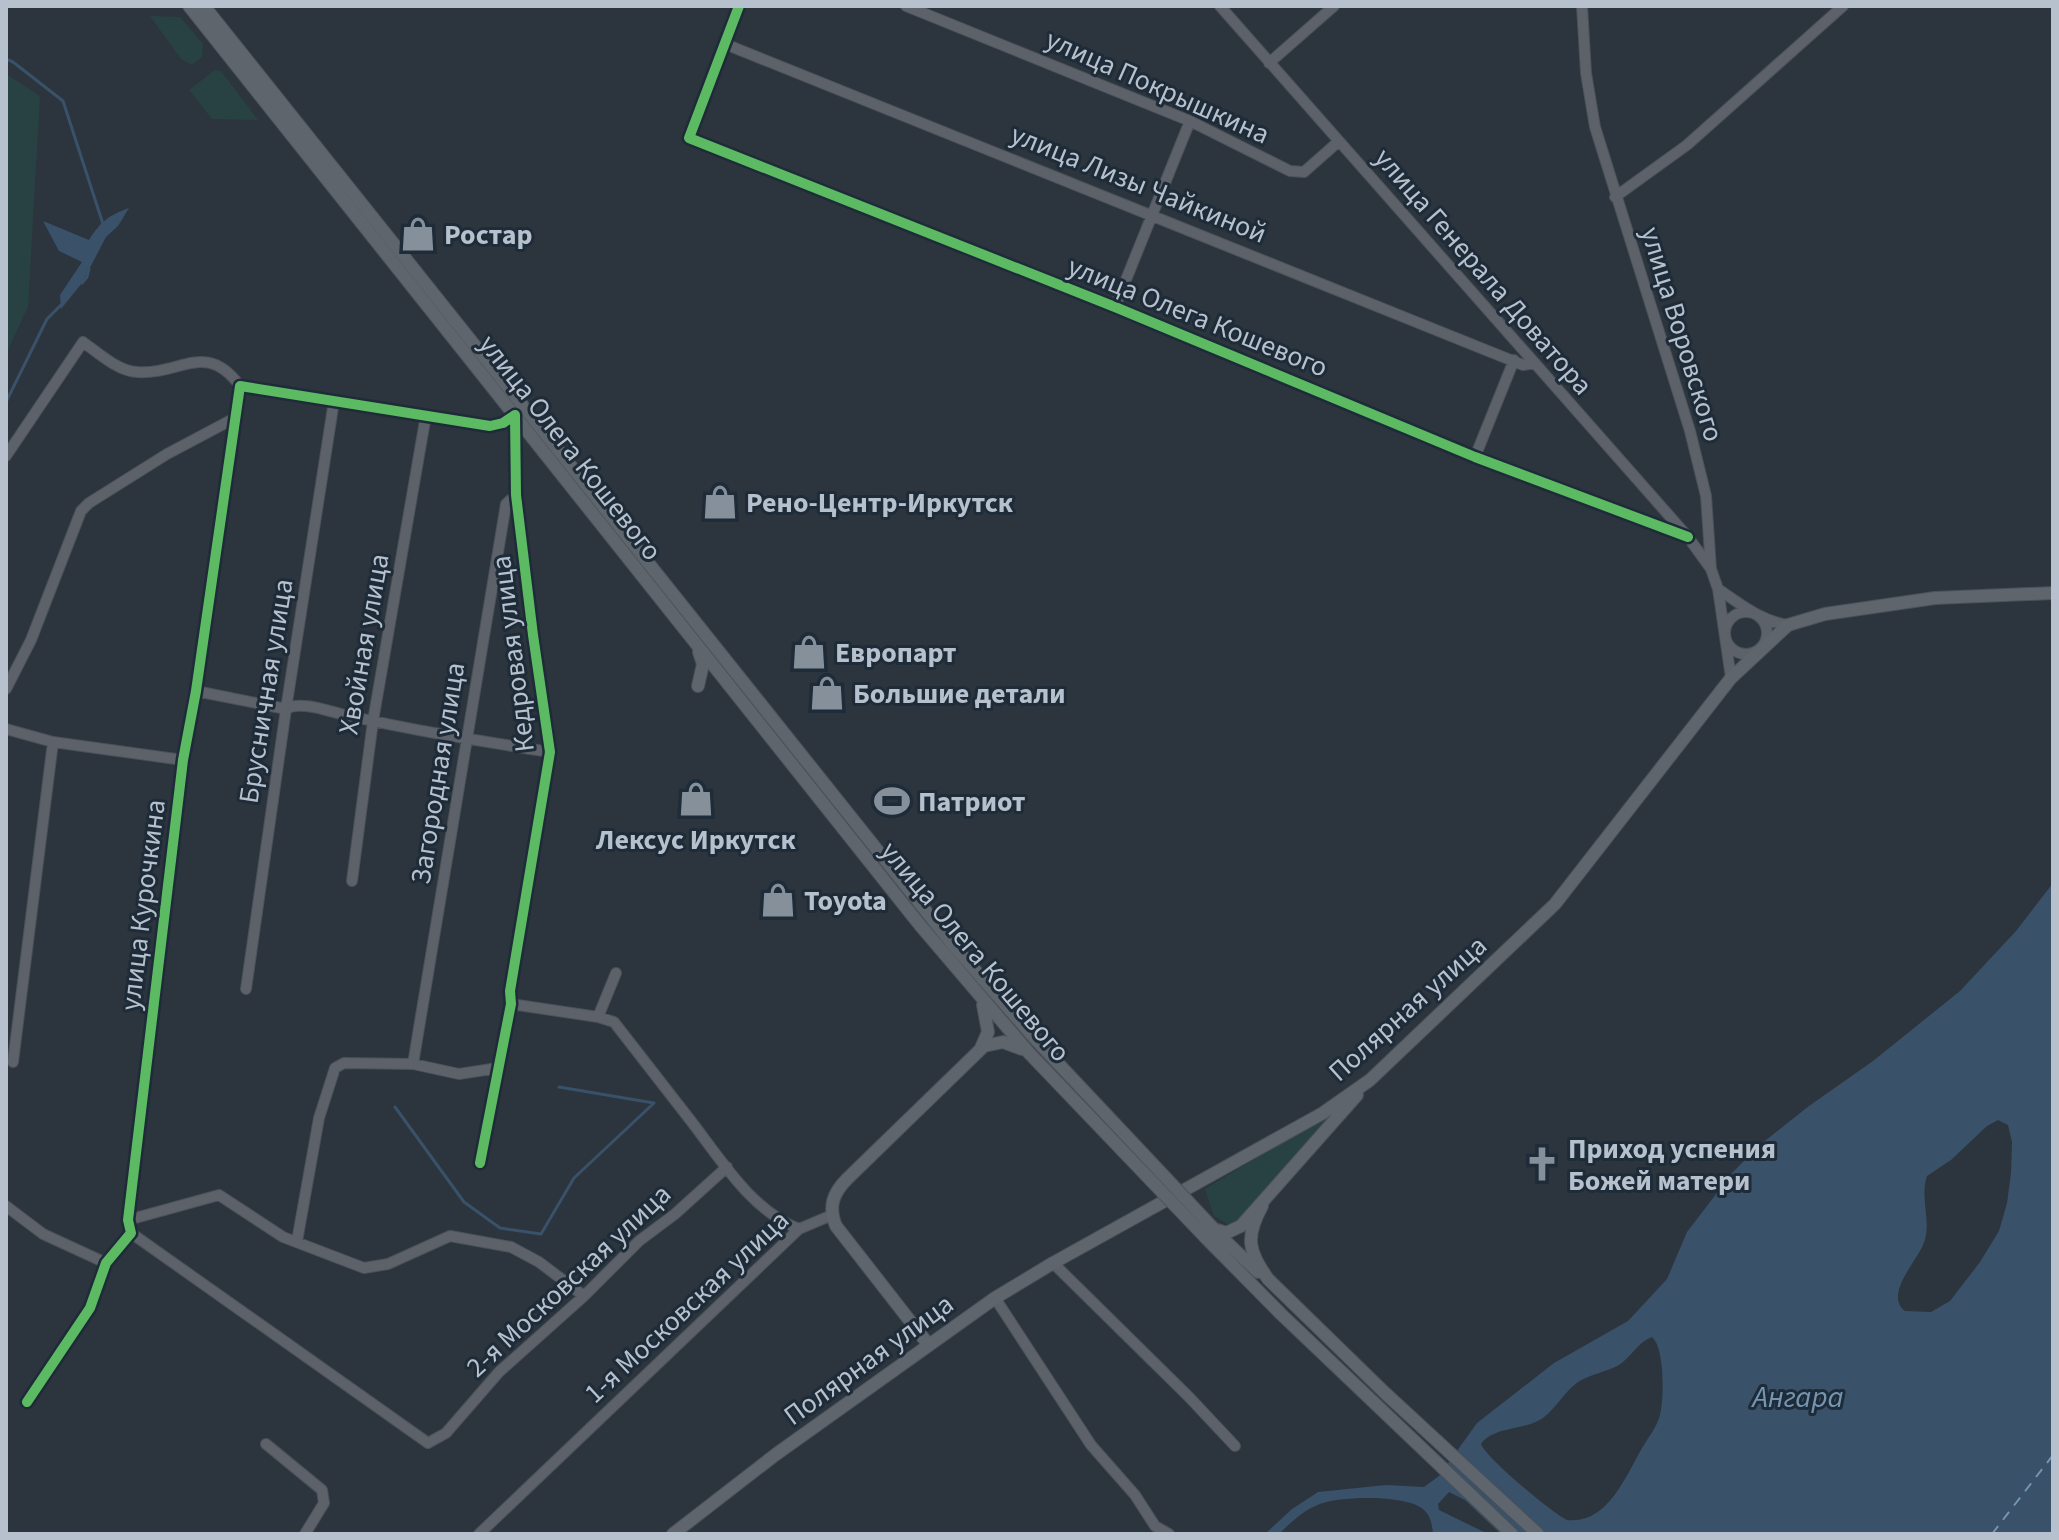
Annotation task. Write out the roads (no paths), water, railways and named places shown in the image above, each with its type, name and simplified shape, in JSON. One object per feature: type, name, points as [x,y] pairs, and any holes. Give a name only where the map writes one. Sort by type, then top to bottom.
[{"type":"main road","name":"улица Олега Кошевого","points":[[196,7],[515,415],[979,996],[1033,1047],[1376,1405],[1512,1534]]},
{"type":"main road","name":"улица Олега Кошевого","points":[[196,7],[1033,1047]]},
{"type":"main road","name":"Полярная улица","points":[[673,1534],[775,1455],[995,1298],[1323,1113],[1370,1080],[1555,904],[1731,678],[1788,625],[1825,614],[1935,598],[2053,593]]},
{"type":"main road","points":[[690,636],[703,664],[698,686]]},
{"type":"main road","points":[[979,996],[988,1032],[979,1050]]},
{"type":"main road","points":[[979,1050],[1003,1042],[1033,1047]]},
{"type":"main road","name":"1-я Московская улица","points":[[832,1215],[834,1195],[841,1185],[979,1050]]},
{"type":"main road","points":[[1210,1234],[1234,1231],[1262,1206],[1370,1080]]},
{"type":"main road","points":[[1262,1206],[1251,1230],[1253,1253],[1268,1279],[1385,1393],[1538,1534]]},
{"type":"main road","points":[[832,1215],[843,1235],[928,1344]]},
{"type":"main road","name":"улица Олега Кошевого","points":[[1210,1234],[1290,1303]]},
{"type":"street","points":[[725,44],[739,6]]},
{"type":"street","name":"улица Покрышкина","points":[[906,6],[1190,121],[1296,173],[1304,172],[1338,142]]},
{"type":"street","name":"улица Генерала Доватора","points":[[1220,6],[1688,537],[1711,569]]},
{"type":"street","points":[[1269,63],[1334,6]]},
{"type":"street","name":"улица Воровского","points":[[1582,6],[1586,73],[1595,127],[1690,431],[1706,496],[1711,569],[1718,589],[1731,678]]},
{"type":"street","points":[[1615,197],[1687,145],[1843,6]]},
{"type":"street","name":"улица Олега Кошевого","points":[[725,44],[689,138],[1115,307],[1475,457],[1688,537]]},
{"type":"street","name":"улица Лизы Чайкиной","points":[[725,44],[1523,365],[1535,363]]},
{"type":"street","points":[[1115,307],[1190,121]]},
{"type":"street","points":[[6,456],[83,342],[105,359],[135,372],[168,370],[198,360],[227,369],[240,386],[490,426],[503,423],[515,415]]},
{"type":"street","points":[[1475,457],[1514,360]]},
{"type":"street","name":"улица Курочкина","points":[[131,1233],[128,1220],[183,760],[196,691],[240,386]]},
{"type":"street","name":"Брусничная улица","points":[[246,989],[334,401]]},
{"type":"street","name":"Хвойная улица","points":[[352,881],[373,721],[426,415]]},
{"type":"street","name":"Кедровая улица","points":[[480,1163],[511,1004],[510,991],[550,752],[516,495],[515,415]]},
{"type":"street","points":[[6,687],[31,640],[81,511],[167,454],[235,418]]},
{"type":"street","name":"Загородная улица","points":[[413,1064],[506,504],[516,495]]},
{"type":"street","points":[[1718,589],[1757,614],[1775,623],[1788,625]]},
{"type":"street","points":[[1738,614],[1757,614],[1768,631],[1765,644],[1748,655],[1735,652],[1725,635],[1728,622],[1738,614]]},
{"type":"street","points":[[196,691],[286,709],[294,705],[465,739],[550,752]]},
{"type":"street","points":[[6,729],[53,742],[183,760]]},
{"type":"street","points":[[13,1062],[53,742]]},
{"type":"street","points":[[598,1017],[616,973]]},
{"type":"street","points":[[511,1004],[614,1022],[757,1202],[782,1222],[799,1229]]},
{"type":"street","points":[[297,1241],[319,1118],[335,1068],[344,1063],[413,1064],[459,1074],[498,1068]]},
{"type":"street","name":"2-я Московская улица","points":[[131,1233],[428,1443],[446,1433],[499,1372],[584,1296],[639,1241],[675,1214],[727,1167]]},
{"type":"street","points":[[128,1220],[219,1195],[283,1237],[364,1268],[388,1264],[450,1236],[511,1247],[539,1262],[584,1296]]},
{"type":"street","points":[[6,1206],[43,1234],[106,1263]]},
{"type":"street","name":"1-я Московская улица","points":[[479,1534],[799,1229],[832,1215]]},
{"type":"street","points":[[27,1402],[90,1308],[106,1263],[131,1233]]},
{"type":"street","points":[[1053,1263],[1235,1446]]},
{"type":"street","points":[[995,1298],[1091,1445],[1135,1495],[1157,1530],[1169,1534]]},
{"type":"street","points":[[266,1444],[322,1490],[324,1503],[305,1534]]},
{"type":"water","points":[[129,208],[118,226],[106,237],[82,283],[61,309],[60,295],[82,262],[59,251],[43,221],[89,240],[106,220]]},
{"type":"water","name":"Ангара","points":[[2053,883],[2053,1534],[1501,1534],[1465,1500],[1449,1492],[1438,1504],[1439,1510],[1488,1534],[1433,1534],[1430,1519],[1420,1507],[1399,1500],[1370,1498],[1341,1499],[1320,1504],[1303,1513],[1279,1534],[1265,1534],[1292,1509],[1318,1492],[1386,1485],[1424,1487],[1439,1476],[1477,1423],[1554,1363],[1628,1321],[1667,1279],[1687,1232],[1733,1172],[1761,1144],[1873,1061],[1960,991],[2016,931]],"holes":[[[1998,1120],[2008,1125],[2012,1142],[2007,1203],[1999,1231],[1950,1301],[1931,1312],[1905,1311],[1899,1304],[1898,1296],[1926,1237],[1924,1193],[1927,1176]],[[1652,1337],[1659,1352],[1662,1374],[1659,1419],[1614,1496],[1593,1515],[1567,1520],[1520,1484],[1485,1451],[1481,1444],[1487,1438],[1543,1418],[1578,1382],[1619,1365]]]},
{"type":"waterway","points":[[6,59],[63,101],[103,224]]},
{"type":"waterway","points":[[82,283],[89,269]]},
{"type":"waterway","points":[[6,402],[47,319],[63,303]]},
{"type":"waterway","points":[[395,1107],[464,1202],[500,1228],[541,1234],[574,1178],[654,1103],[559,1087]]},
{"type":"place","name":"Ростар","points":[[418,234]]},
{"type":"place","name":"Рено-Центр-Иркутск","points":[[720,502]]},
{"type":"place","name":"Европарт","points":[[809,652]]},
{"type":"place","name":"Большие детали","points":[[827,693]]},
{"type":"place","name":"Лексус Иркутск","points":[[696,799]]},
{"type":"place","name":"Патриот","points":[[892,801]]},
{"type":"place","name":"Toyota","points":[[778,900]]},
{"type":"place","name":"Приход успения Божей матери","points":[[1542,1164]]}]
